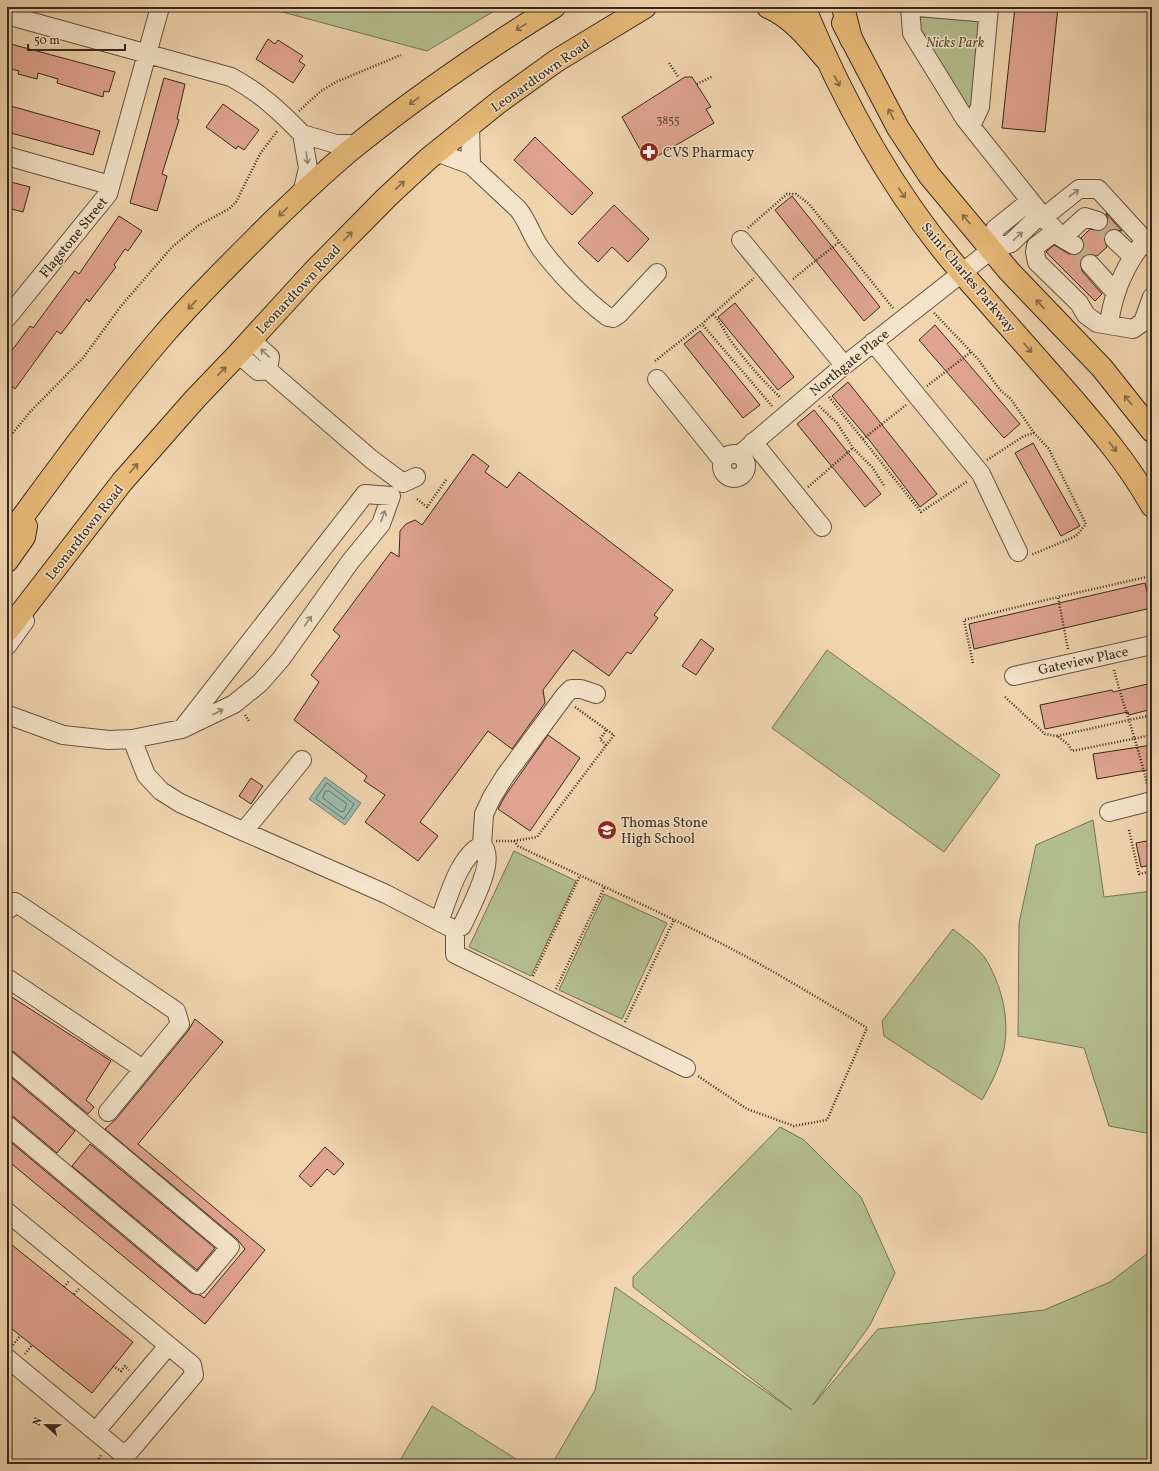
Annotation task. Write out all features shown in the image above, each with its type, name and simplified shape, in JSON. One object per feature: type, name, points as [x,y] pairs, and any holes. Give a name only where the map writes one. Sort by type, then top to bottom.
[{"type":"main road","points":[[7,538],[97,417],[165,333],[234,260],[302,193],[357,144],[436,85],[514,32],[554,7]]},
{"type":"main road","name":"Leonardtown Road","points":[[7,631],[128,476],[195,399],[354,230],[436,152],[470,124],[556,61],[645,7]]},
{"type":"main road","points":[[768,7],[787,17],[801,29],[825,58]]},
{"type":"main road","name":"Saint Charles Parkway","points":[[804,7],[825,58],[889,174],[930,234],[961,273],[1102,433],[1124,462],[1152,506]]},
{"type":"main road","points":[[835,7],[898,128],[929,175],[1014,276],[1102,368],[1152,431]]},
{"type":"main road","points":[[843,7],[851,39]]},
{"type":"main road","points":[[7,561],[24,536],[30,507]]},
{"type":"street","name":"Flagstone Street","points":[[10,308],[108,194],[160,7]]},
{"type":"street","points":[[910,7],[912,33],[971,126],[1038,211],[1064,238]]},
{"type":"street","points":[[918,7],[989,10],[980,104],[971,126]]},
{"type":"street","points":[[7,16],[231,77],[260,94],[302,134],[336,144],[357,144]]},
{"type":"street","points":[[470,124],[471,165]]},
{"type":"street","points":[[302,134],[308,168],[302,193]]},
{"type":"street","points":[[436,152],[471,165],[524,217],[541,249],[566,277],[608,316],[613,318],[619,314],[657,274]]},
{"type":"street","points":[[7,156],[110,185]]},
{"type":"street","name":"Northgate Place","points":[[657,379],[731,458],[753,442],[844,365],[961,273],[991,250],[1011,243],[1038,211],[1079,189],[1098,189],[1148,244]]},
{"type":"street","points":[[1098,221],[1085,217],[1064,238],[1036,246],[1035,252],[1038,262],[1079,303],[1091,320],[1097,323],[1133,329],[1143,322],[1152,297]]},
{"type":"street","points":[[744,235],[765,268],[844,365]]},
{"type":"street","points":[[1114,239],[1132,256]]},
{"type":"street","points":[[1109,324],[1111,307],[1124,270],[1132,256],[1148,244]]},
{"type":"street","points":[[1090,264],[1116,293]]},
{"type":"street","points":[[873,342],[981,474],[1023,554]]},
{"type":"street","points":[[245,347],[258,371],[268,370],[371,459],[403,483],[416,477]]},
{"type":"street","points":[[753,442],[822,527]]},
{"type":"street","points":[[7,714],[63,735],[109,740],[132,739],[182,729],[234,704],[260,683],[281,659],[350,562],[381,524],[391,496],[365,494],[182,729]]},
{"type":"street","points":[[7,646],[53,584],[61,561]]},
{"type":"street","name":"Gateview Place","points":[[1014,676],[1152,645]]},
{"type":"street","points":[[455,930],[462,926],[486,868],[487,843],[484,814],[492,797],[505,776],[571,689],[581,689],[596,694]]},
{"type":"street","points":[[132,739],[146,775],[161,791],[180,802],[244,832],[386,894],[455,930]]},
{"type":"street","points":[[244,832],[302,760]]},
{"type":"street","points":[[1109,812],[1152,801]]},
{"type":"street","points":[[439,922],[467,856],[475,848],[487,843]]},
{"type":"street","points":[[8,910],[15,902],[176,1011],[180,1024],[108,1112]]},
{"type":"street","points":[[455,930],[455,954],[686,1068]]},
{"type":"street","points":[[7,978],[143,1069]]},
{"type":"street","points":[[7,1060],[230,1247],[198,1285],[7,1124]]},
{"type":"street","points":[[7,1212],[192,1365],[194,1375],[129,1452],[119,1451],[7,1358]]},
{"type":"street","points":[[96,1431],[168,1346]]},
{"type":"path","points":[[7,440],[30,412],[83,358],[121,306],[172,247],[199,225],[229,209],[236,202],[260,154],[278,129],[321,91],[336,82],[401,55]]},
{"type":"path","points":[[669,63],[679,78]]},
{"type":"path","points":[[697,84],[713,76]]},
{"type":"path","points":[[744,235],[787,194],[796,194],[809,204],[893,308]]},
{"type":"path","points":[[781,288],[839,242]]},
{"type":"path","points":[[655,361],[702,324],[765,268]]},
{"type":"path","points":[[926,300],[938,319],[971,352],[1000,390],[1011,400],[1034,433],[1049,449],[1086,524],[1076,536],[1023,554]]},
{"type":"path","points":[[713,314],[723,325],[732,343],[742,356],[781,398]]},
{"type":"path","points":[[702,324],[772,406]]},
{"type":"path","points":[[923,389],[971,352]]},
{"type":"path","points":[[825,393],[921,512],[974,478]]},
{"type":"path","points":[[863,439],[912,400]]},
{"type":"path","points":[[815,402],[836,423],[853,448],[872,467],[885,487]]},
{"type":"path","points":[[984,462],[1024,436],[1034,433]]},
{"type":"path","points":[[797,496],[853,448]]},
{"type":"path","points":[[417,499],[427,507],[446,480]]},
{"type":"path","points":[[973,663],[964,620],[1151,576],[1152,581]]},
{"type":"path","points":[[1058,598],[1070,663]]},
{"type":"path","points":[[1114,670],[1128,720],[1136,738],[1147,784]]},
{"type":"path","points":[[1004,697],[1045,734],[1057,736],[1152,715]]},
{"type":"path","points":[[487,843],[514,841],[537,837],[614,735],[569,703]]},
{"type":"path","points":[[606,745],[600,739],[607,730]]},
{"type":"path","points":[[1057,736],[1068,744],[1072,751],[1152,735]]},
{"type":"path","points":[[1129,830],[1139,874],[1152,872]]},
{"type":"path","points":[[514,841],[518,846],[580,876],[606,886],[784,977],[867,1028],[827,1120],[794,1126],[747,1109],[686,1068]]},
{"type":"path","points":[[532,978],[580,876]]},
{"type":"path","points":[[556,989],[606,886]]},
{"type":"path","points":[[625,1022],[674,920]]},
{"type":"path","points":[[113,1366],[121,1371],[125,1366]]},
{"type":"green space","points":[[264,7],[501,7],[427,51]]},
{"type":"green space","name":"Nicks Park","points":[[914,17],[983,17],[972,110],[963,108]]},
{"type":"green space","points":[[827,650],[1000,775],[944,852],[772,728]]},
{"type":"green space","points":[[1093,820],[1104,897],[1152,891],[1152,1134],[1109,1126],[1084,1048],[1018,1036],[1019,923],[1036,845]]},
{"type":"green space","points":[[514,851],[576,881],[531,976],[469,947]]},
{"type":"green space","points":[[604,894],[667,923],[622,1019],[559,990]]},
{"type":"green space","points":[[953,929],[974,946],[985,958],[999,988],[1006,1021],[1005,1043],[1002,1058],[982,1100],[884,1036],[882,1021]]},
{"type":"green space","points":[[780,1127],[804,1140],[861,1197],[895,1273],[870,1325],[813,1405],[878,1329],[1044,1310],[1110,1282],[1152,1250],[1152,1464],[552,1464],[595,1390],[615,1287],[792,1410],[633,1287],[633,1277]]},
{"type":"green space","points":[[432,1406],[524,1464],[398,1464]]},
{"type":"water","points":[[325,777],[361,803],[345,825],[309,799]]},
{"type":"building","points":[[1015,7],[1058,7],[1045,132],[1002,128]]},
{"type":"building","points":[[268,39],[275,44],[278,40],[303,56],[299,61],[305,65],[293,83],[256,59]]},
{"type":"building","points":[[7,43],[115,72],[109,92],[104,91],[103,97],[57,83],[58,79],[38,73],[37,79],[18,74],[19,71],[7,68]]},
{"type":"building","name":"CVS Pharmacy","points":[[685,77],[692,77],[711,107],[706,109],[714,123],[647,162],[622,117]]},
{"type":"building","points":[[164,78],[185,84],[177,119],[179,120],[162,174],[167,176],[157,211],[130,203]]},
{"type":"building","points":[[223,104],[259,130],[244,150],[238,146],[236,149],[206,127]]},
{"type":"building","points":[[7,105],[100,131],[93,155],[7,132]]},
{"type":"building","points":[[535,137],[593,193],[572,215],[514,160]]},
{"type":"building","points":[[7,181],[30,187],[23,212],[7,208]]},
{"type":"building","points":[[792,196],[880,307],[864,321],[775,210]]},
{"type":"building","points":[[614,205],[649,239],[628,262],[612,247],[598,262],[578,243]]},
{"type":"building","points":[[1106,213],[1122,231],[1111,229],[1104,237],[1107,247],[1097,256],[1087,254],[1080,261],[1082,271],[1102,294],[1095,301],[1046,252],[1054,245],[1069,254],[1080,254],[1084,245],[1081,238],[1090,229],[1100,231],[1105,228],[1108,219]]},
{"type":"building","points":[[119,216],[142,231],[128,251],[125,249],[114,265],[116,267],[89,302],[87,299],[61,334],[57,331],[15,389],[7,382],[7,357],[30,326],[33,328],[75,271],[79,274]]},
{"type":"building","points":[[735,303],[794,377],[778,390],[718,317]]},
{"type":"building","points":[[935,325],[1020,424],[1004,438],[919,340]]},
{"type":"building","points":[[700,331],[760,405],[743,418],[684,344]]},
{"type":"building","points":[[848,382],[937,494],[920,507],[870,441],[832,396]]},
{"type":"building","points":[[814,410],[881,494],[865,507],[797,424]]},
{"type":"building","points":[[1033,443],[1080,526],[1061,536],[1015,453]]},
{"type":"building","points":[[473,454],[489,466],[485,472],[507,488],[519,472],[673,590],[654,615],[658,618],[631,654],[627,652],[609,676],[573,650],[543,690],[545,703],[512,749],[488,731],[420,822],[438,836],[418,861],[365,822],[385,795],[364,781],[367,776],[294,720],[319,682],[311,675],[340,636],[333,630],[391,552],[399,557],[400,531],[406,524],[415,520],[422,525]]},
{"type":"building","points":[[1145,583],[1151,608],[974,649],[969,624]]},
{"type":"building","points":[[701,639],[714,649],[696,675],[682,666]]},
{"type":"building","points":[[1152,683],[1152,709],[1129,715],[1128,712],[1045,729],[1040,705],[1112,690],[1113,692]]},
{"type":"building","points":[[548,735],[580,758],[530,831],[498,809],[505,796]]},
{"type":"building","points":[[1152,745],[1152,769],[1097,779],[1093,754]]},
{"type":"building","points":[[251,778],[263,786],[251,804],[239,796]]},
{"type":"building","points":[[1152,840],[1152,865],[1141,867],[1136,843]]},
{"type":"building","points":[[7,994],[111,1061],[86,1100],[94,1107],[88,1114],[14,1052],[7,1050]]},
{"type":"building","points":[[195,1019],[223,1042],[138,1144],[265,1250],[205,1324],[7,1160],[7,1139],[191,1293],[200,1295],[204,1298],[245,1249],[237,1239],[105,1129],[116,1119],[188,1031]]},
{"type":"building","points":[[7,1074],[75,1131],[57,1153],[14,1117],[7,1115]]},
{"type":"building","points":[[90,1144],[215,1248],[197,1270],[72,1166]]},
{"type":"building","points":[[325,1147],[344,1164],[334,1175],[327,1169],[311,1187],[299,1176]]},
{"type":"building","points":[[7,1241],[133,1342],[92,1393],[7,1325]]},
{"type":"tunnel","points":[[1098,221],[1114,239]]},
{"type":"tunnel","points":[[1074,245],[1090,264]]},
{"type":"place","name":"CVS Pharmacy","points":[[649,152]]},
{"type":"place","name":"Thomas Stone High School","points":[[607,830]]}]
